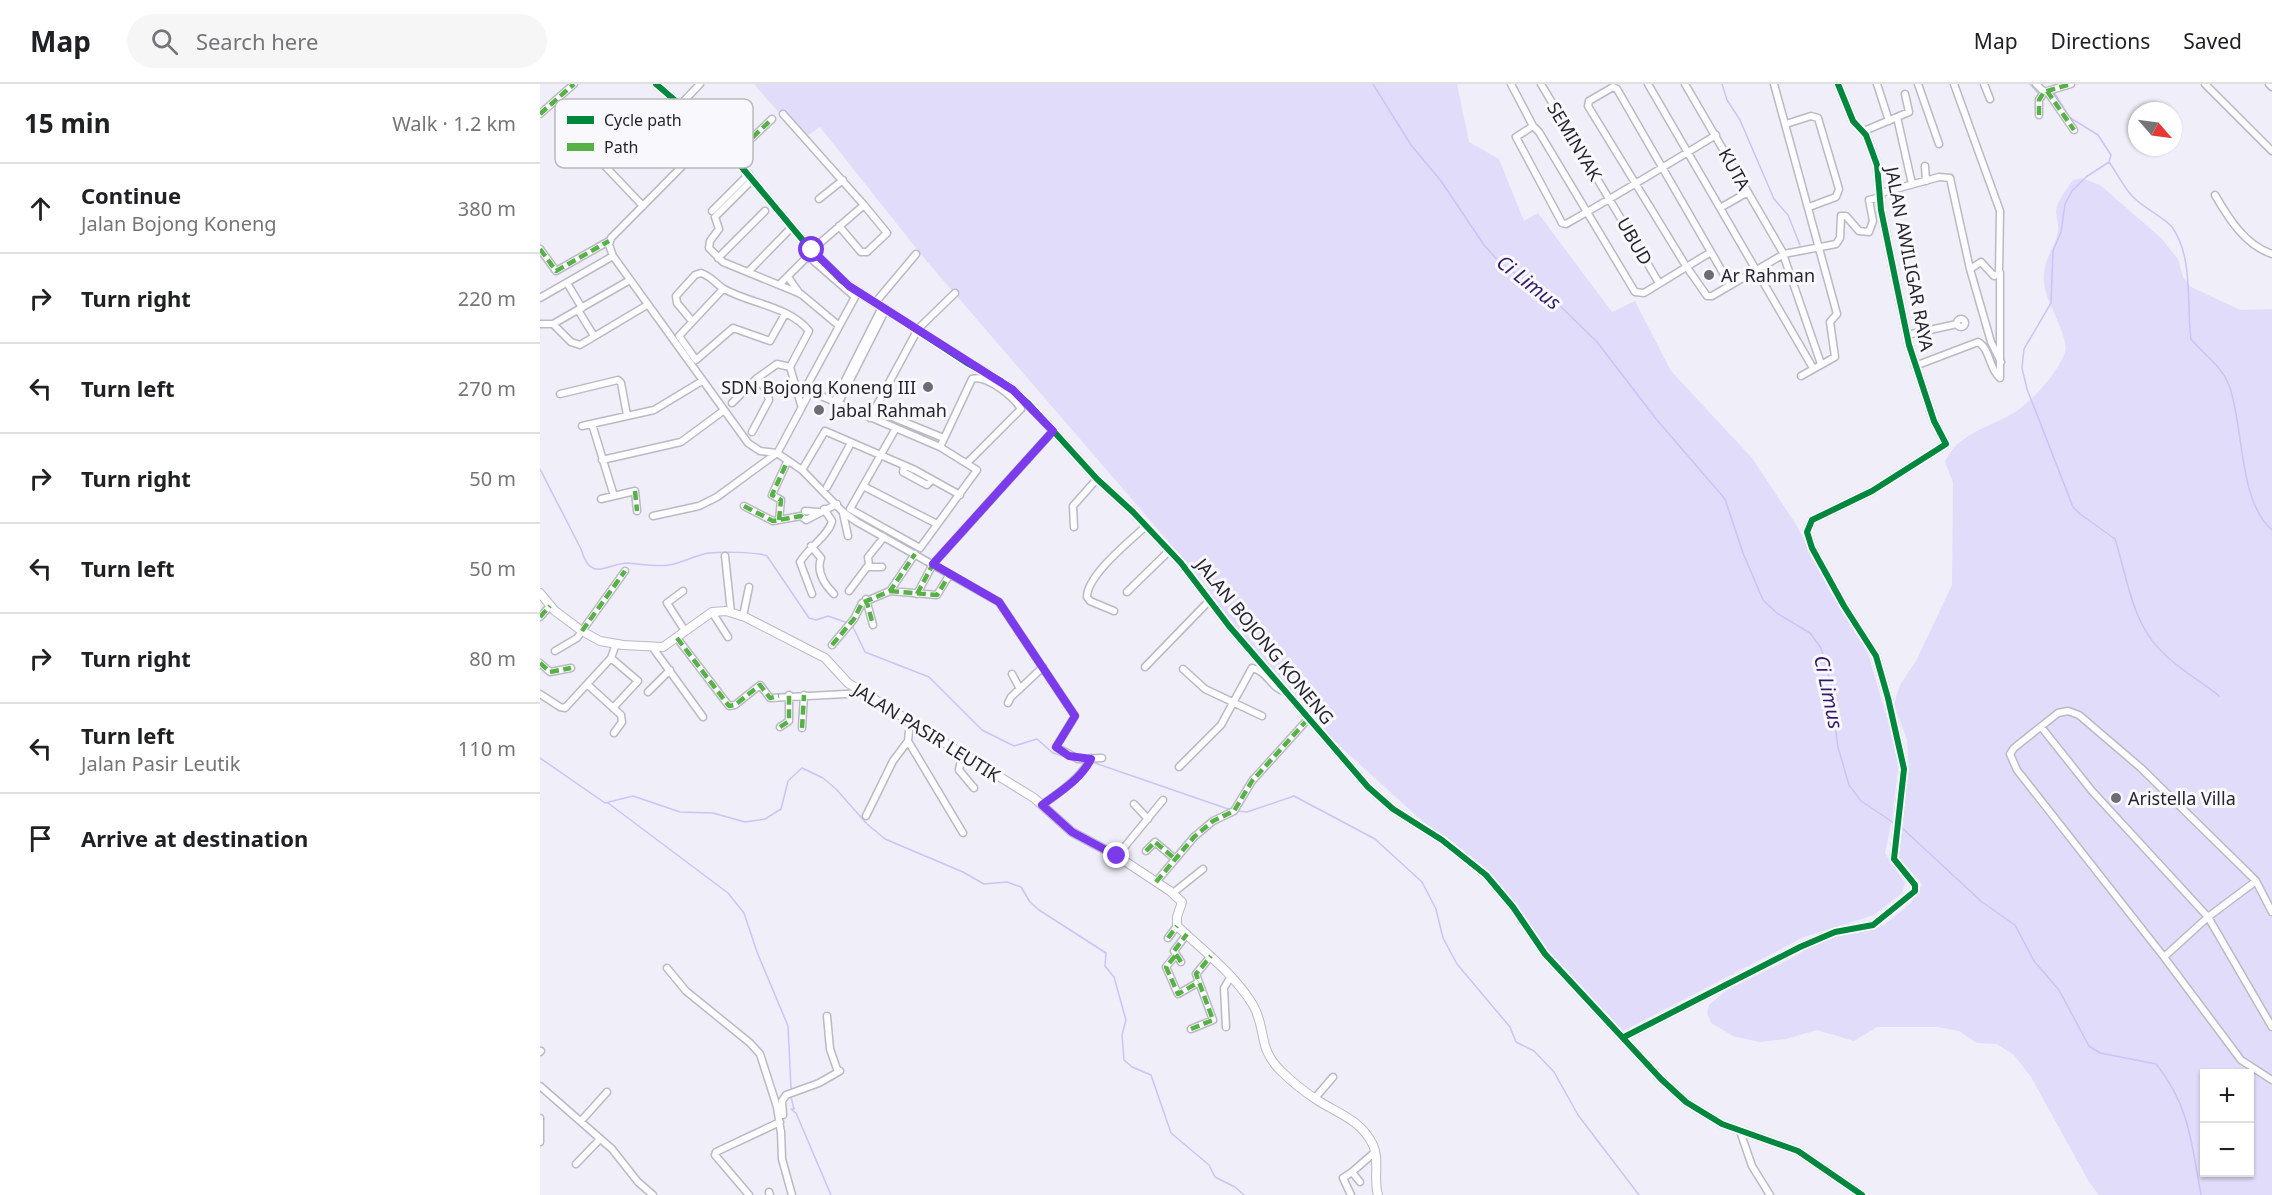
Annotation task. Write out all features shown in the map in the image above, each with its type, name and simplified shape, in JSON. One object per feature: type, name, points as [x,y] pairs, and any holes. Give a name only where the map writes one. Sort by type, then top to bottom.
[{"type":"street","points":[[557,99],[574,84]]},
{"type":"street","name":"JALAN BOJONG KONENG","points":[[656,84],[675,99]]},
{"type":"street","points":[[686,99],[700,84]]},
{"type":"street","name":"SEMINYAK","points":[[1511,84],[1533,126],[1539,132],[1587,213]]},
{"type":"street","name":"SEMINYAK","points":[[1541,84],[1610,198]]},
{"type":"street","points":[[1647,84],[1687,151]]},
{"type":"street","name":"KUTA","points":[[1685,84],[1784,254],[1821,364]]},
{"type":"street","points":[[1774,84],[1837,314],[1830,322],[1835,357],[1800,375]]},
{"type":"street","name":"JALAN AWILIGAR RAYA","points":[[1624,1037],[1800,947],[1835,932],[1875,924],[1916,891],[1915,885],[1894,858],[1904,769],[1878,661],[1812,548],[1807,532],[1814,519],[1872,491],[1946,444],[1934,421],[1907,335],[1883,221],[1877,165],[1864,131],[1853,121],[1838,84]]},
{"type":"street","points":[[1877,84],[1890,121]]},
{"type":"street","points":[[1918,84],[1939,144]]},
{"type":"street","points":[[1915,366],[1978,342],[1983,345],[1995,373],[2000,378],[2002,219],[1983,156],[1954,84]]},
{"type":"street","points":[[1984,84],[1990,99]]},
{"type":"street","points":[[2036,84],[2045,91],[2074,130]]},
{"type":"street","points":[[2039,115],[2037,107],[2045,91],[2071,84]]},
{"type":"street","points":[[2205,84],[2272,151]]},
{"type":"street","points":[[2269,84],[2272,87]]},
{"type":"street","name":"SEMINYAK","points":[[1635,182],[1588,106],[1589,102],[1612,87],[1617,89],[1662,167]]},
{"type":"street","points":[[1864,131],[1910,112],[1905,94]]},
{"type":"street","points":[[540,114],[555,101]]},
{"type":"street","points":[[783,114],[887,233],[867,252],[861,252],[839,226]]},
{"type":"street","points":[[1786,124],[1811,116],[1818,118],[1839,189],[1836,197],[1809,207]]},
{"type":"street","points":[[1897,117],[1912,184]]},
{"type":"street","points":[[753,137],[772,119]]},
{"type":"street","points":[[1533,126],[1516,135],[1516,140],[1562,223],[1566,224],[1716,135]]},
{"type":"street","name":"KUTA","points":[[1687,151],[1813,368]]},
{"type":"street","points":[[1925,166],[1926,181]]},
{"type":"street","points":[[1662,167],[1731,285]]},
{"type":"street","points":[[607,168],[643,206]]},
{"type":"street","points":[[540,249],[556,271],[609,241],[680,168]]},
{"type":"street","name":"JALAN BOJONG KONENG","points":[[744,168],[812,250],[842,281],[1013,390],[1169,551],[1308,718],[1375,794],[1409,821],[1458,851],[1486,875],[1513,907],[1545,954],[1657,1075],[1686,1102],[1709,1118],[1798,1151],[1863,1195]]},
{"type":"street","points":[[712,211],[749,174]]},
{"type":"street","points":[[1635,182],[1686,266],[1707,296],[1712,296],[1784,254],[1838,242],[1840,219],[1844,215],[1859,231],[1869,232],[1873,221],[1869,200],[1912,184],[1942,177],[1952,180],[1970,269],[1991,342],[2001,363]]},
{"type":"street","points":[[819,199],[843,180]]},
{"type":"street","points":[[748,184],[716,217],[718,231],[709,245],[718,258],[801,294]]},
{"type":"street","points":[[1720,208],[1748,192]]},
{"type":"street","points":[[2215,195],[2240,232],[2256,247],[2272,254]]},
{"type":"street","name":"UBUD","points":[[1587,213],[1632,288],[1638,294],[1659,284],[1610,198]]},
{"type":"street","points":[[812,250],[864,205]]},
{"type":"street","points":[[718,258],[765,211]]},
{"type":"street","points":[[748,272],[788,231]]},
{"type":"street","points":[[609,241],[613,256],[748,443],[760,451],[778,452],[787,462],[802,470],[837,504],[884,537],[999,602],[1075,716],[1056,747],[1069,756],[1090,761],[1102,758]]},
{"type":"street","points":[[1659,284],[1711,252]]},
{"type":"street","points":[[836,403],[881,306],[916,254]]},
{"type":"street","points":[[540,298],[613,256]]},
{"type":"street","points":[[653,516],[699,506],[717,497],[778,452],[801,405],[804,391],[854,296],[808,256],[780,284]]},
{"type":"street","points":[[1970,269],[1981,262],[1994,276],[2000,272]]},
{"type":"street","points":[[692,321],[677,303],[676,296],[695,275],[702,273],[723,289],[785,314],[809,331],[790,367]]},
{"type":"street","points":[[788,277],[801,294],[838,326]]},
{"type":"street","points":[[540,324],[553,324],[630,280]]},
{"type":"street","points":[[567,283],[594,336]]},
{"type":"street","points":[[723,289],[679,336],[692,358],[698,360],[733,328],[770,341],[785,314]]},
{"type":"street","points":[[870,418],[917,330],[954,293]]},
{"type":"street","points":[[553,324],[577,345],[647,305]]},
{"type":"street","points":[[1907,335],[1957,324]]},
{"type":"street","points":[[732,403],[756,379],[777,363],[790,367],[804,391],[940,447],[968,462],[978,472],[920,548],[846,511]]},
{"type":"street","points":[[940,447],[972,379],[978,378],[986,381],[1009,395],[1021,409],[968,462]]},
{"type":"street","points":[[752,432],[769,400],[766,389],[756,379]]},
{"type":"street","points":[[560,394],[618,380],[621,383],[627,415]]},
{"type":"street","points":[[582,426],[654,410],[702,381]]},
{"type":"street","points":[[801,405],[804,391]]},
{"type":"street","points":[[875,410],[941,437]]},
{"type":"street","points":[[602,460],[681,442],[723,411]]},
{"type":"street","points":[[592,424],[614,496]]},
{"type":"street","points":[[848,536],[846,511],[896,428]]},
{"type":"street","points":[[917,594],[933,564],[1053,431]]},
{"type":"street","points":[[802,470],[824,432],[904,465],[960,495]]},
{"type":"street","points":[[827,487],[851,443]]},
{"type":"street","points":[[778,520],[781,500],[772,495],[787,462]]},
{"type":"street","points":[[1074,526],[1073,506],[1097,479]]},
{"type":"street","points":[[863,486],[937,524]]},
{"type":"street","points":[[601,499],[634,491],[637,511]]},
{"type":"street","points":[[744,506],[773,521],[801,516],[806,520],[821,510],[837,504]]},
{"type":"street","points":[[805,511],[821,510]]},
{"type":"street","points":[[812,594],[800,564],[811,546],[831,524],[821,510]]},
{"type":"street","points":[[1114,611],[1090,601],[1087,597],[1088,587],[1118,552],[1146,526]]},
{"type":"street","points":[[849,591],[869,566],[868,556],[884,537]]},
{"type":"street","points":[[811,546],[821,558],[818,564],[823,580],[834,594]]},
{"type":"street","points":[[1127,592],[1169,551]]},
{"type":"street","points":[[890,591],[915,554]]},
{"type":"street","points":[[725,556],[731,612]]},
{"type":"street","points":[[869,566],[882,567]]},
{"type":"street","points":[[555,651],[576,640],[625,571]]},
{"type":"street","points":[[832,645],[854,619],[866,599],[890,591],[937,595],[950,574]]},
{"type":"street","points":[[743,616],[749,587]]},
{"type":"street","points":[[683,591],[667,603],[685,631]]},
{"type":"street","points":[[540,592],[550,606],[582,631],[600,640],[616,644],[653,648],[667,645],[712,612],[728,637]]},
{"type":"street","points":[[866,599],[873,625]]},
{"type":"street","points":[[1145,667],[1209,601]]},
{"type":"street","points":[[540,617],[550,606]]},
{"type":"street","name":"JALAN PASIR LEUTIK","points":[[712,612],[731,612],[743,616],[825,658],[845,681],[1042,805],[1072,832],[1117,856],[1173,893],[1182,904],[1177,917],[1178,926]]},
{"type":"street","points":[[676,638],[729,706],[735,705],[760,685],[770,698],[789,695],[866,693]]},
{"type":"street","points":[[540,694],[563,708],[588,685],[610,658],[616,644]]},
{"type":"street","points":[[653,648],[703,717]]},
{"type":"street","points":[[610,658],[638,681],[613,708]]},
{"type":"street","points":[[540,663],[550,672],[571,668]]},
{"type":"street","points":[[1008,703],[1043,667]]},
{"type":"street","points":[[1179,767],[1221,725],[1252,668],[1264,672],[1281,691],[1288,692]]},
{"type":"street","points":[[1183,669],[1205,689],[1262,716]]},
{"type":"street","points":[[648,692],[670,670]]},
{"type":"street","points":[[1012,674],[1020,689]]},
{"type":"street","points":[[588,685],[621,716],[622,722],[614,733]]},
{"type":"street","points":[[780,727],[789,721],[789,695]]},
{"type":"street","points":[[802,728],[804,695]]},
{"type":"street","points":[[2272,912],[2256,882],[2141,768],[2079,715],[2068,711],[2058,713],[2010,754],[2017,770],[2164,957],[2241,1060],[2272,1080]]},
{"type":"street","points":[[1156,882],[1174,858],[1213,820],[1234,811],[1252,781],[1308,718]]},
{"type":"street","points":[[866,816],[893,761],[908,741],[910,722]]},
{"type":"street","points":[[2042,728],[2092,791],[2208,917],[2272,1027]]},
{"type":"street","points":[[908,741],[963,833]]},
{"type":"street","points":[[962,755],[959,770],[974,788]]},
{"type":"street","points":[[1042,805],[1070,784],[1090,761]]},
{"type":"street","points":[[1117,856],[1163,800]]},
{"type":"street","points":[[1134,804],[1148,819]]},
{"type":"street","points":[[1146,851],[1155,842],[1174,858]]},
{"type":"street","points":[[1173,893],[1203,869]]},
{"type":"street","points":[[2164,957],[2208,917],[2256,882]]},
{"type":"street","points":[[1168,938],[1178,926],[1211,956],[1256,1010],[1263,1044],[1281,1071],[1315,1098],[1354,1121],[1372,1144],[1375,1152],[1375,1185],[1378,1195]]},
{"type":"street","points":[[1181,962],[1175,956],[1174,951],[1187,934]]},
{"type":"street","points":[[1175,956],[1166,967],[1178,994],[1199,982]]},
{"type":"street","points":[[1191,1029],[1212,1020],[1197,971],[1211,956]]},
{"type":"street","points":[[667,968],[686,991],[750,1043],[760,1054],[780,1122],[782,1159],[792,1195]]},
{"type":"street","points":[[1226,1027],[1224,988],[1230,978]]},
{"type":"street","points":[[781,1133],[782,1101],[786,1095],[819,1083],[839,1072],[830,1049],[827,1016]]},
{"type":"street","points":[[1315,1098],[1333,1077]]},
{"type":"street","points":[[540,1086],[600,1138],[638,1182],[653,1195]]},
{"type":"street","points":[[581,1121],[607,1092]]},
{"type":"street","points":[[540,1118],[540,1142]]},
{"type":"street","points":[[749,1195],[715,1155],[716,1152],[780,1122]]},
{"type":"street","points":[[1740,1131],[1752,1166],[1767,1193]]},
{"type":"street","points":[[576,1164],[600,1138]]},
{"type":"street","points":[[1352,1195],[1343,1178],[1375,1152]]},
{"type":"street","points":[[1352,1172],[1360,1182]]},
{"type":"shaded area","points":[[754,84],[1457,84],[1469,142],[1499,159],[1524,221],[1538,213],[1612,312],[1635,301],[1671,371],[1752,458],[1797,526],[1830,592],[1867,650],[1899,760],[1892,820],[1885,853],[1905,883],[1902,893],[1874,915],[1804,937],[1619,1033],[1554,964],[1505,896],[1324,732],[1219,606],[1205,584],[924,258],[820,127],[802,139]]},
{"type":"shaded area","points":[[2082,178],[2100,185],[2160,237],[2178,259],[2183,277],[2191,287],[2240,310],[2272,309],[2272,1195],[2099,1195],[2089,1182],[2031,1077],[2014,1055],[1997,1044],[1977,1043],[1959,1031],[1937,1027],[1877,1027],[1854,1041],[1817,1030],[1786,1039],[1760,1042],[1733,1036],[1711,1023],[1707,1013],[1709,1005],[1727,990],[1794,957],[1820,941],[1883,926],[1911,903],[1922,884],[1899,858],[1901,811],[1909,768],[1907,740],[1894,704],[1900,685],[1917,659],[1952,585],[1953,482],[1945,462],[1950,453],[1964,439],[2010,415],[2034,397],[2064,355],[2064,340],[2045,291],[2044,282],[2045,267],[2058,230],[2056,212],[2073,180]]},
{"type":"waterway","name":"Ci Limus","points":[[1373,84],[1411,145],[1441,181],[1484,245],[1502,265],[1548,294],[1597,342],[1657,420],[1725,499],[1743,553],[1763,600],[1778,614],[1810,633],[1821,648],[1835,699],[1834,717],[1838,747],[1849,785],[1861,801],[1894,823]]},
{"type":"waterway","points":[[1722,84],[1727,100],[1740,120],[1774,199],[1788,215],[1800,245]]},
{"type":"waterway","points":[[2030,84],[2039,94]]},
{"type":"waterway","points":[[2054,92],[2069,117],[2098,135],[2111,155],[2109,162],[2086,177],[2072,191],[2065,204],[2061,232],[2053,251],[2051,303],[2024,349],[2022,368],[2027,389],[2073,507],[2115,539],[2137,614],[2152,641],[2183,670],[2219,696]]},
{"type":"waterway","points":[[2109,162],[2132,196],[2169,224],[2179,239],[2184,253],[2188,282],[2191,339],[2217,366],[2229,385],[2234,402],[2247,482],[2261,517],[2272,530]]},
{"type":"waterway","points":[[540,469],[585,560],[595,569],[628,563],[669,565],[709,553],[736,552],[763,555],[767,556],[809,618],[816,620],[828,616],[848,623]]},
{"type":"waterway","points":[[852,625],[865,652],[929,677],[982,730],[1014,746],[1037,739],[1053,753],[1072,759]]},
{"type":"waterway","points":[[540,758],[605,803],[633,796],[680,812],[713,813],[745,822],[765,819],[781,809],[788,781],[802,768],[823,778],[836,789],[867,824],[885,839],[963,872],[984,884],[1007,882],[1021,887],[1030,902],[1039,910],[1106,953],[1105,966],[1114,977],[1126,1020],[1122,1035],[1124,1060],[1132,1067],[1151,1075],[1171,1133],[1209,1165],[1215,1177],[1235,1187],[1244,1195]]},
{"type":"waterway","points":[[1092,762],[1231,810]]},
{"type":"waterway","points":[[1236,811],[1247,812],[1294,796],[1375,839],[1422,882],[1436,909],[1443,938],[1457,964],[1510,1027],[1516,1042],[1534,1051],[1554,1072],[1578,1115],[1639,1195]]},
{"type":"waterway","points":[[608,803],[728,893],[744,913],[757,952],[788,1026],[791,1089]]},
{"type":"waterway","name":"Ci Limus","points":[[1901,827],[1982,902],[2015,925],[2034,961],[2059,990],[2089,1046],[2100,1053],[2156,1064],[2176,1094],[2188,1126],[2201,1195]]},
{"type":"waterway","points":[[791,1097],[794,1109],[791,1109],[796,1113],[831,1195]]},
{"type":"marked path","points":[[557,99],[574,84]]},
{"type":"marked path","points":[[2039,115],[2039,100],[2044,92],[2071,84]]},
{"type":"marked path","points":[[2047,91],[2074,130]]},
{"type":"marked path","points":[[540,114],[555,101]]},
{"type":"marked path","points":[[753,137],[772,119]]},
{"type":"marked path","points":[[540,249],[556,271],[609,241]]},
{"type":"marked path","points":[[779,520],[781,500],[772,495],[787,462]]},
{"type":"marked path","points":[[635,491],[637,511]]},
{"type":"marked path","points":[[744,506],[773,521],[801,516],[806,520]]},
{"type":"marked path","points":[[832,645],[854,619],[862,603],[890,591],[915,554]]},
{"type":"marked path","points":[[917,594],[933,564]]},
{"type":"marked path","points":[[582,631],[625,571]]},
{"type":"marked path","points":[[890,591],[937,595],[950,574]]},
{"type":"marked path","points":[[866,599],[873,625]]},
{"type":"marked path","points":[[540,617],[550,606]]},
{"type":"marked path","points":[[677,638],[729,706],[735,705],[760,685],[770,698],[779,696]]},
{"type":"marked path","points":[[540,663],[550,672],[571,668]]},
{"type":"marked path","points":[[780,727],[789,721],[789,695]]},
{"type":"marked path","points":[[802,728],[804,695]]},
{"type":"marked path","points":[[1156,882],[1194,837],[1213,821],[1234,811],[1252,781],[1309,718]]},
{"type":"marked path","points":[[1042,805],[1076,778],[1091,758]]},
{"type":"marked path","points":[[1146,851],[1155,842],[1174,858]]},
{"type":"marked path","points":[[1168,938],[1177,926]]},
{"type":"marked path","points":[[1181,962],[1174,951],[1187,934]]},
{"type":"marked path","points":[[1175,956],[1166,967],[1178,994],[1199,982]]},
{"type":"marked path","points":[[1191,1029],[1213,1020],[1196,974],[1211,956]]},
{"type":"cycle path","points":[[656,84],[673,99]]},
{"type":"cycle path","points":[[1624,1037],[1800,947],[1835,932],[1873,925],[1915,891],[1915,885],[1894,859],[1904,769],[1876,656],[1844,606],[1812,548],[1807,532],[1812,520],[1872,491],[1946,444],[1934,421],[1909,345],[1881,210],[1877,165],[1866,135],[1853,121],[1838,84]]},
{"type":"cycle path","points":[[742,168],[806,244],[842,281],[967,363],[1001,381],[1028,403],[1097,479],[1133,512],[1181,563],[1229,626],[1368,787],[1393,809],[1442,840],[1486,875],[1513,907],[1545,954],[1661,1079],[1686,1102],[1722,1124],[1798,1151],[1862,1195]]},
{"type":"place","name":"Ar Rahman","points":[[1709,275]]},
{"type":"place","name":"SDN Bojong Koneng III","points":[[928,387]]},
{"type":"place","name":"Jabal Rahmah","points":[[819,410]]},
{"type":"place","name":"Aristella Villa","points":[[2116,798]]},
{"type":"route","points":[[812,250],[849,286],[967,363],[1013,390],[1053,431],[933,564],[999,602],[1075,716],[1056,743],[1056,747],[1069,756],[1091,759],[1086,768],[1070,784],[1042,805],[1072,832],[1117,856]]}]
